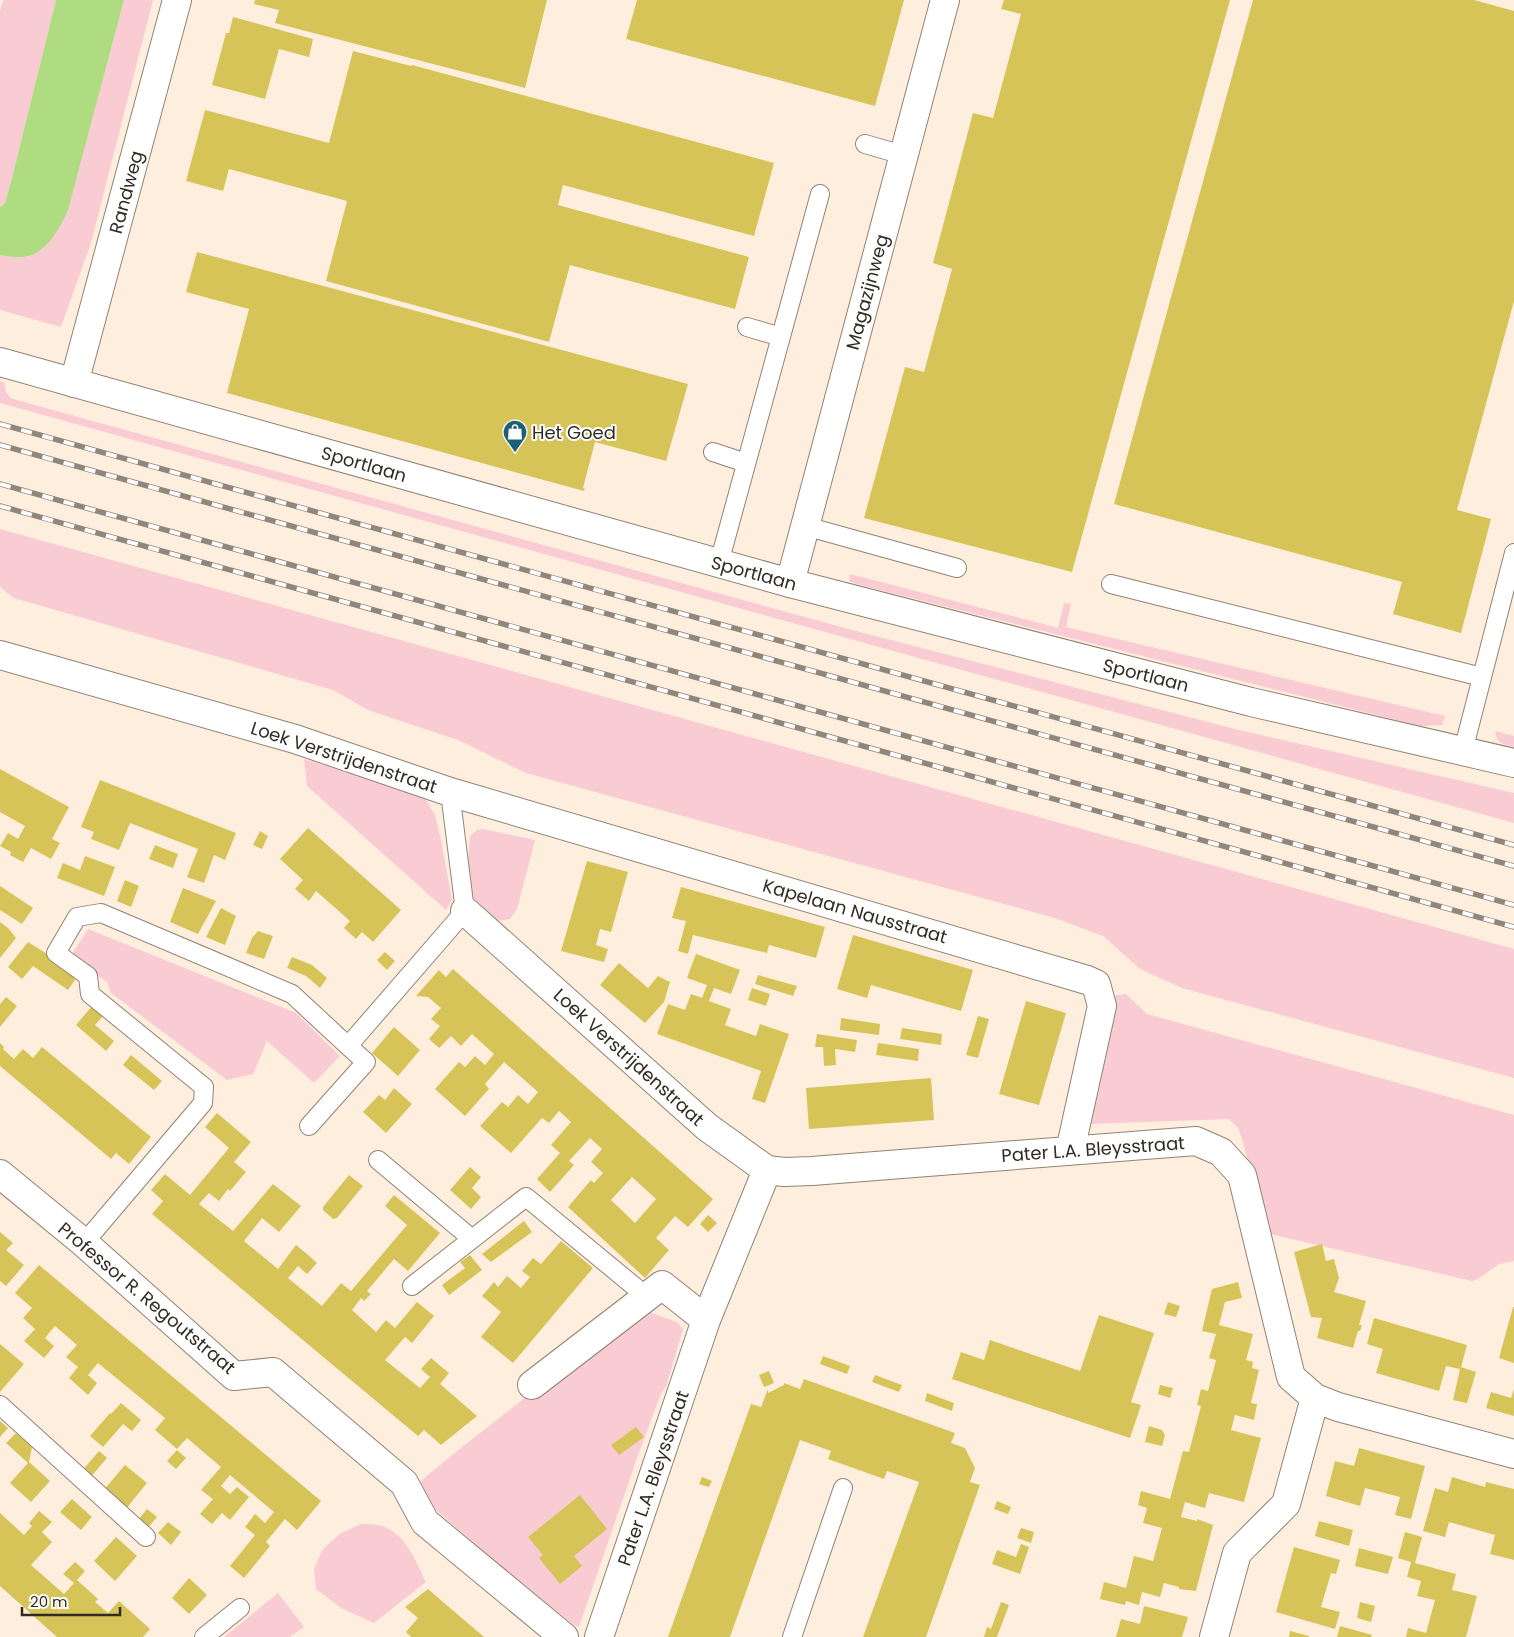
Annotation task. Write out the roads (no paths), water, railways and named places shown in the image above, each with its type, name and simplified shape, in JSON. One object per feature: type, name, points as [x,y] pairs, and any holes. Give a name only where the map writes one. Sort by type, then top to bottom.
[{"type":"street","name":"Randweg","points":[[74,383],[177,0]]},
{"type":"street","name":"Magazijnweg","points":[[790,583],[945,0]]},
{"type":"street","name":"Sportlaan","points":[[0,362],[790,583],[1251,702],[1514,764]]},
{"type":"street","name":"Loek Verstrijdenstraat","points":[[0,656],[296,740],[450,792]]},
{"type":"street","name":"Kapelaan Nausstraat","points":[[450,792],[1025,961],[1096,984],[1102,1006],[1070,1151]]},
{"type":"street","name":"Loek Verstrijdenstraat","points":[[465,911],[707,1126],[767,1170]]},
{"type":"street","name":"Pater L.A. Bleysstraat","points":[[599,1637],[706,1320],[767,1170],[784,1172],[812,1171],[1196,1141],[1221,1152],[1242,1175],[1291,1376],[1315,1398],[1338,1407],[1514,1454]]},
{"type":"street","name":"Professor R. Regoutstraat","points":[[0,1174],[84,1244],[234,1376],[273,1372],[404,1483],[425,1522],[564,1637]]},
{"type":"street","points":[[532,1385],[662,1285],[706,1320]]},
{"type":"street","points":[[1214,1637],[1238,1553],[1286,1504],[1315,1398]]},
{"type":"lane","points":[[865,144],[903,155]]},
{"type":"lane","points":[[719,563],[820,194]]},
{"type":"lane","points":[[747,327],[781,337]]},
{"type":"lane","points":[[713,452],[746,463]]},
{"type":"lane","points":[[805,526],[957,568]]},
{"type":"lane","points":[[1463,752],[1514,553]]},
{"type":"lane","points":[[1111,584],[1482,677]]},
{"type":"lane","name":"Loek Verstrijdenstraat","points":[[450,792],[465,911]]},
{"type":"lane","points":[[348,1046],[465,911]]},
{"type":"lane","points":[[84,1244],[203,1103],[204,1087],[90,994],[88,976],[56,953],[77,917],[101,913],[292,994],[366,1062],[309,1126]]},
{"type":"lane","points":[[378,1160],[472,1239]]},
{"type":"lane","points":[[412,1286],[526,1197],[646,1296]]},
{"type":"lane","points":[[0,1405],[146,1537]]},
{"type":"lane","points":[[792,1637],[843,1488]]},
{"type":"lane","points":[[204,1637],[240,1608]]},
{"type":"railway","points":[[0,424],[1514,845]]},
{"type":"railway","points":[[0,445],[1514,866]]},
{"type":"railway","points":[[0,484],[1514,905]]},
{"type":"railway","points":[[0,506],[1514,927]]},
{"type":"place","name":"Het Goed","points":[[515,453]]}]
